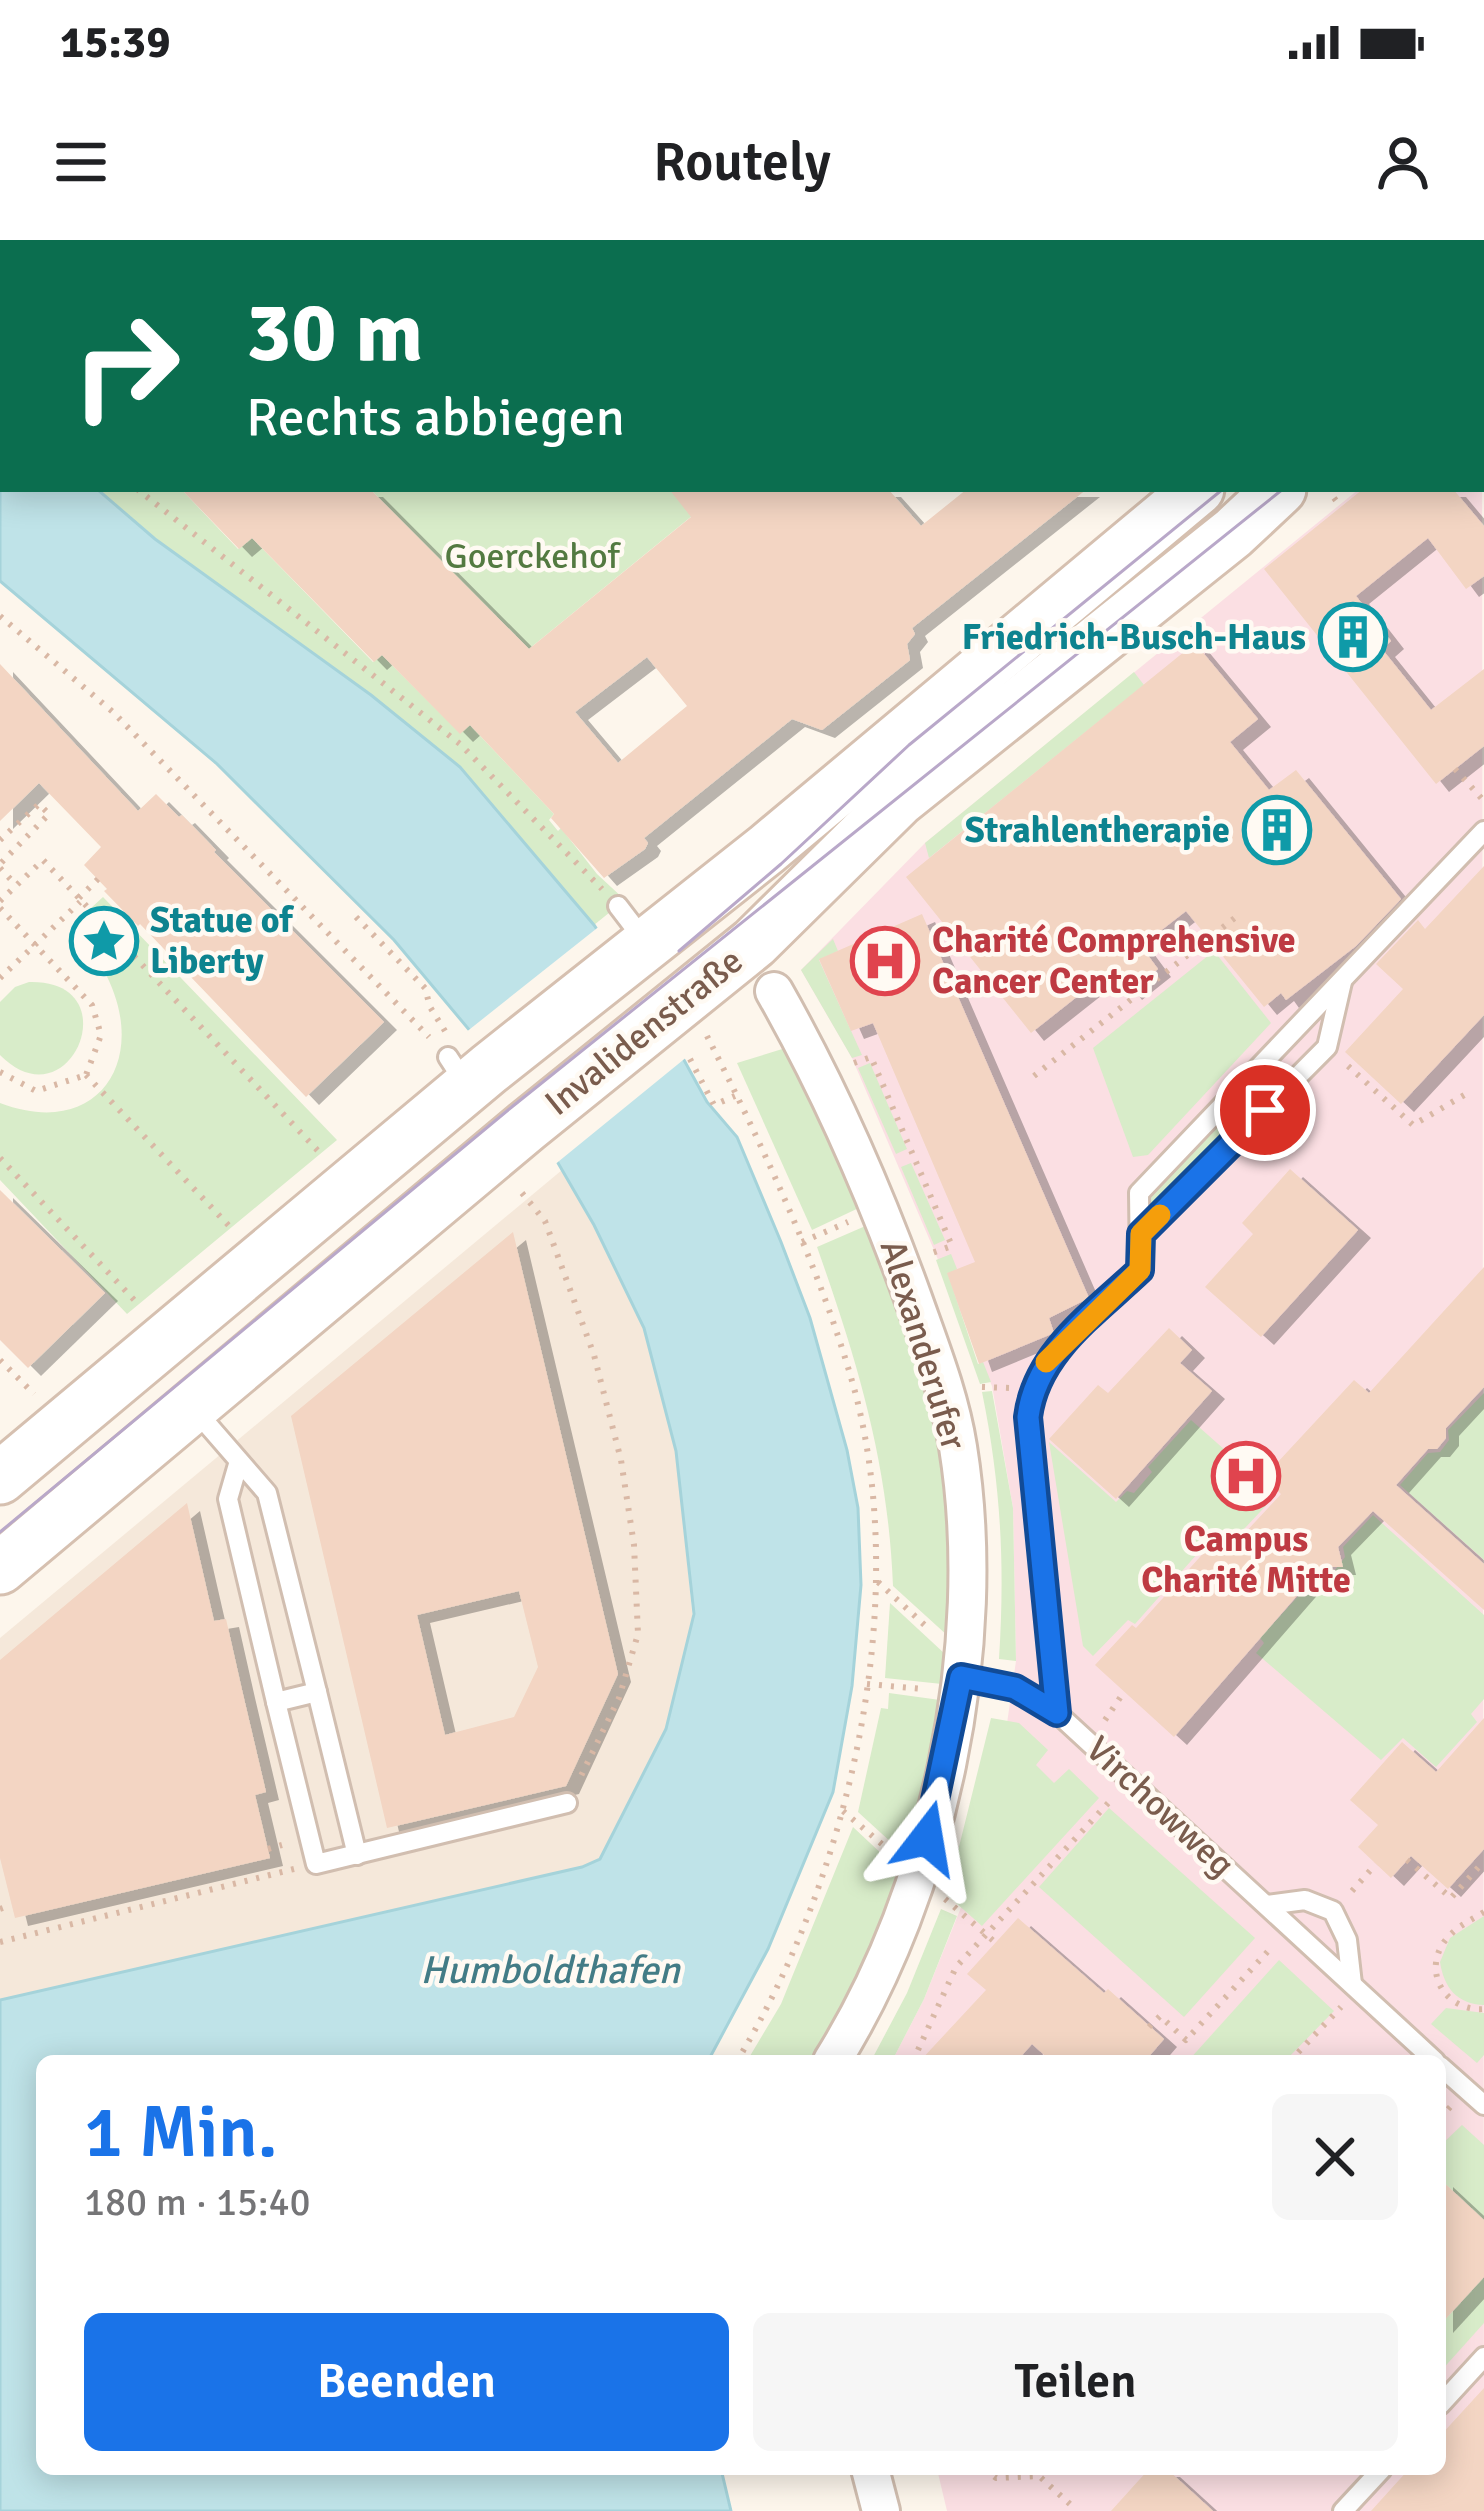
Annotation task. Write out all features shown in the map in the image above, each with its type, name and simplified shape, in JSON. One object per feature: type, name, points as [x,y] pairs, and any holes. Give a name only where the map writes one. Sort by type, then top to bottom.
[{"type":"main road","name":"Invalidenstraße","points":[[0,1478],[465,1064],[631,936],[767,849],[1194,492]]},
{"type":"main road","name":"Invalidenstraße","points":[[0,1568],[526,1127],[686,1023],[754,943],[899,800],[1233,533],[1266,494]]},
{"type":"street","name":"Alexanderufer","points":[[774,991],[834,1102],[880,1208],[932,1351],[958,1445],[969,1565],[961,1677],[938,1801],[917,1875],[867,1996],[835,2055]]},
{"type":"street","points":[[871,2475],[880,2511]]},
{"type":"lane","name":"Virchowweg","points":[[1428,2055],[1057,1713],[1028,1417],[1031,1390],[1049,1358],[1140,1270],[1139,1193],[1484,831]]},
{"type":"lane","points":[[1328,1047],[1343,978]]},
{"type":"lane","name":"Virchowweg","points":[[1141,1234],[1328,1047]]},
{"type":"lane","points":[[191,1406],[267,1493],[357,1855]]},
{"type":"lane","points":[[239,1461],[228,1499],[316,1864],[567,1803]]},
{"type":"lane","points":[[961,1677],[1015,1688],[1057,1713]]},
{"type":"lane","points":[[276,1702],[317,1692]]},
{"type":"lane","points":[[1267,1905],[1306,1900],[1333,1911],[1347,1940],[1355,1986]]},
{"type":"lane","name":"Virchowweg","points":[[1446,2070],[1477,2095]]},
{"type":"lane","points":[[1446,2398],[1484,2357]]},
{"type":"lane","points":[[1343,2511],[1376,2475]]},
{"type":"path","points":[[141,492],[460,744],[631,936]]},
{"type":"path","points":[[1334,498],[1340,507]]},
{"type":"path","points":[[0,616],[113,712],[465,1064]]},
{"type":"path","points":[[1455,769],[1484,801]]},
{"type":"path","points":[[0,840],[39,804],[49,814],[0,866],[16,885]]},
{"type":"path","points":[[86,1075],[101,1034],[92,1006],[0,904],[43,860],[328,1163]]},
{"type":"path","points":[[0,977],[98,879]]},
{"type":"path","points":[[1034,1076],[1241,913]]},
{"type":"path","points":[[356,917],[425,988],[430,1007],[465,1064]]},
{"type":"path","points":[[686,1023],[735,1096],[802,1242],[854,1390],[875,1512],[876,1581],[867,1684],[843,1810],[818,1897],[770,2006],[741,2055]]},
{"type":"path","points":[[1328,1047],[1413,1125],[1466,1094]]},
{"type":"path","points":[[840,1069],[872,1057],[952,1246],[921,1257]]},
{"type":"path","points":[[690,1059],[714,1105],[735,1096]]},
{"type":"path","points":[[0,1072],[36,1091],[86,1075]]},
{"type":"path","points":[[86,1075],[232,1228]]},
{"type":"path","points":[[0,1158],[145,1312]]},
{"type":"path","points":[[522,1193],[545,1220],[594,1355],[621,1460],[634,1545],[638,1634],[619,1698],[567,1803]]},
{"type":"path","points":[[0,1360],[41,1401]]},
{"type":"path","points":[[876,1581],[961,1677]]},
{"type":"path","points":[[867,1684],[961,1677]]},
{"type":"path","points":[[572,1774],[583,1772]]},
{"type":"path","points":[[916,2055],[955,1970],[1130,1780]]},
{"type":"path","points":[[843,1810],[917,1875]]},
{"type":"path","points":[[1407,1860],[1451,1898],[1484,1861]]},
{"type":"path","points":[[0,1942],[316,1864]]},
{"type":"path","points":[[0,1909],[11,1905]]},
{"type":"path","points":[[959,1911],[996,1943]]},
{"type":"path","points":[[1484,1912],[1452,1932],[1437,1961],[1442,1990],[1449,2000],[1461,2008],[1484,2009]]},
{"type":"path","points":[[1149,2027],[1160,2016],[1186,2040],[1291,1927]]},
{"type":"path","points":[[1295,2055],[1355,1986]]},
{"type":"path","points":[[992,2475],[1039,2476],[1072,2506]]},
{"type":"shaded area","name":"Campus Charité Mitte","points":[[1355,492],[1482,492],[1484,2511],[947,2511],[938,2475],[1446,2475],[1446,2055],[895,2055],[962,1905],[980,1854],[1002,1758],[1016,1661],[1013,1508],[992,1386],[852,1058],[801,970],[925,843]]},
{"type":"shaded area","points":[[562,1170],[644,1328],[676,1451],[693,1621],[666,1729],[601,1859],[0,2000],[0,1638]]},
{"type":"green space","points":[[101,492],[184,492],[238,549],[252,538],[373,662],[382,655],[460,733],[470,725],[554,814],[549,820],[558,831],[561,828],[597,874],[625,900],[594,925],[540,860]]},
{"type":"green space","name":"Goerckehof","points":[[373,492],[721,492],[529,649]]},
{"type":"green space","points":[[1134,672],[1144,685],[929,858],[925,843]]},
{"type":"green space","points":[[103,897],[337,1140],[127,1314],[0,1180],[0,1103],[35,1112],[65,1110],[89,1101],[107,1083],[118,1060],[122,1032],[117,1002],[103,969],[111,960],[78,920]]},
{"type":"green space","points":[[833,939],[838,951],[819,960],[862,1055],[852,1058],[801,970]]},
{"type":"green space","points":[[1214,951],[1271,1023],[1148,1155],[1133,1157],[1093,1048]]},
{"type":"green space","points":[[29,982],[60,987],[77,1002],[83,1023],[79,1044],[67,1062],[48,1073],[26,1072],[0,1055],[0,1002],[15,987]]},
{"type":"green space","points":[[792,1046],[863,1206],[812,1230],[737,1063]]},
{"type":"green space","points":[[870,1063],[907,1149],[896,1154],[858,1068]]},
{"type":"green space","points":[[1256,1086],[1264,1094],[1153,1209],[1147,1208],[1147,1199]]},
{"type":"green space","points":[[911,1163],[945,1240],[934,1245],[901,1167]]},
{"type":"green space","points":[[870,1224],[908,1313],[933,1402],[948,1518],[948,1636],[893,1586],[878,1455],[817,1247]]},
{"type":"green space","points":[[951,1254],[957,1269],[948,1274],[978,1364],[983,1362],[991,1382],[980,1384],[936,1260]]},
{"type":"green space","points":[[992,1391],[1013,1508],[1016,1661],[999,1659],[1000,1525],[982,1392]]},
{"type":"green space","points":[[1484,1393],[1484,1560],[1400,1485],[1428,1453],[1440,1452],[1449,1440],[1448,1430]]},
{"type":"green space","points":[[1191,1420],[1276,1495],[1229,1545],[1214,1535],[1135,1624],[1128,1620],[1093,1656],[1083,1646],[1049,1442],[1116,1502],[1127,1491],[1134,1493],[1152,1472],[1148,1467]]},
{"type":"green space","points":[[1373,1515],[1484,1615],[1484,1699],[1471,1714],[1477,1722],[1436,1767],[1403,1738],[1381,1760],[1256,1653],[1264,1643],[1260,1638],[1322,1570],[1335,1570],[1345,1557],[1343,1547]]},
{"type":"green space","points":[[890,1603],[945,1654],[942,1684],[885,1678]]},
{"type":"green space","points":[[889,1693],[940,1700],[927,1776],[904,1854],[858,1812],[881,1708],[888,1709]]},
{"type":"green space","points":[[991,1718],[1019,1723],[1048,1750],[1036,1765],[1054,1783],[1069,1769],[1099,1798],[982,1926],[947,1895]]},
{"type":"green space","points":[[1109,1808],[1255,1938],[1184,2017],[1039,1887]]},
{"type":"green space","points":[[853,1827],[901,1872],[839,2016],[816,2055],[751,2055],[781,2004]]},
{"type":"green space","points":[[941,1909],[957,1916],[924,1999],[895,2055],[874,2055],[907,1993]]},
{"type":"green space","points":[[1484,1916],[1484,2005],[1466,2002],[1453,1993],[1440,1962],[1450,1938]]},
{"type":"green space","points":[[1279,1960],[1334,2011],[1291,2055],[1193,2055]]},
{"type":"green space","points":[[1446,2008],[1484,2013],[1484,2055],[1477,2063],[1431,2024]]},
{"type":"green space","points":[[1462,2125],[1484,2145],[1484,2220],[1446,2185],[1446,2140]]},
{"type":"green space","points":[[1484,2277],[1484,2323],[1446,2365],[1446,2318]]},
{"type":"water","name":"Humboldthafen","points":[[0,492],[100,492],[155,539],[371,695],[460,767],[594,925],[707,1102],[737,1137],[810,1318],[847,1450],[858,1508],[861,1585],[852,1686],[833,1792],[768,1949],[711,2055],[36,2055],[36,2475],[722,2475],[731,2511],[0,2511],[0,2000],[582,1867],[600,1859],[666,1729],[694,1614],[676,1451],[644,1328],[594,1225],[507,1075],[394,940],[216,763],[0,581]]},
{"type":"pier","points":[[601,925],[688,1056],[553,1166],[502,1079],[465,1033]]},
{"type":"building","points":[[184,492],[373,492],[529,649],[691,517],[671,492],[891,492],[921,526],[963,492],[1083,492],[912,628],[915,634],[907,644],[910,660],[822,730],[792,719],[644,838],[645,849],[604,878],[551,818],[554,814],[470,725],[460,734],[382,655],[374,662],[252,538],[239,549]],"holes":[[[647,657],[687,706],[618,763],[575,712]]]},
{"type":"building","name":"Friedrich-Busch-Haus","points":[[1359,492],[1456,492],[1484,526],[1484,576],[1466,589],[1428,538],[1356,596],[1391,641],[1382,649],[1431,710],[1484,669],[1484,746],[1436,784],[1264,569]]},
{"type":"building","points":[[1195,643],[1258,719],[1230,742],[1269,790],[1296,770],[1401,899],[1356,946],[1286,1000],[1281,993],[1264,1007],[1186,911],[1141,946],[1158,969],[1129,992],[1112,969],[1031,1033],[906,877]]},
{"type":"building","points":[[0,664],[138,811],[156,794],[182,815],[384,1022],[306,1097],[104,891],[107,889],[84,865],[101,847],[39,783],[0,821]]},
{"type":"building","points":[[1484,866],[1484,1015],[1401,1104],[1345,1052],[1403,989],[1376,964],[1418,920],[1425,929]]},
{"type":"building","points":[[922,914],[1089,1298],[1049,1318],[1054,1333],[979,1364],[947,1273],[975,1262],[873,1023],[851,1031],[819,959]]},
{"type":"building","points":[[1290,1169],[1358,1230],[1261,1337],[1205,1287],[1253,1234],[1242,1223]]},
{"type":"building","points":[[0,1190],[105,1293],[28,1368],[0,1340]]},
{"type":"building","points":[[513,1232],[618,1674],[566,1786],[387,1828],[291,1416]],"holes":[[[519,1591],[538,1667],[514,1717],[445,1735],[417,1615]]]},
{"type":"building","points":[[1484,1267],[1484,1387],[1446,1428],[1446,1438],[1437,1449],[1428,1449],[1396,1485],[1484,1564],[1484,1610],[1373,1511],[1338,1547],[1343,1567],[1322,1567],[1174,1737],[1095,1665],[1132,1625],[1136,1628],[1217,1538],[1230,1549],[1281,1494],[1263,1478],[1354,1380],[1369,1393]]},
{"type":"building","points":[[1169,1328],[1192,1350],[1180,1363],[1212,1391],[1116,1499],[1049,1439],[1098,1385],[1108,1393]]},
{"type":"building","points":[[187,1503],[214,1621],[226,1619],[266,1792],[255,1795],[270,1858],[15,1918],[0,1858],[0,1660]]},
{"type":"building","points":[[1484,1718],[1484,1849],[1448,1889],[1411,1856],[1391,1878],[1358,1847],[1378,1825],[1350,1800],[1402,1742],[1436,1772]]},
{"type":"building","points":[[1018,1918],[1164,2039],[1150,2055],[1044,2055],[1032,2044],[1022,2055],[926,2055],[986,1990],[967,1974]]},
{"type":"building","points":[[1446,2185],[1484,2220],[1484,2277],[1446,2318]]},
{"type":"building","points":[[1484,2388],[1484,2511],[1371,2511],[1404,2475],[1446,2475],[1446,2429]]},
{"type":"building","points":[[1144,2475],[1174,2475],[1213,2511],[1111,2511]]},
{"type":"tram line","points":[[679,951],[909,745],[1219,492]]},
{"type":"tram line","points":[[0,1532],[513,1106],[1279,492]]},
{"type":"slow traffic","points":[[1046,1362],[1140,1270],[1141,1234],[1160,1215]]},
{"type":"place","name":"Friedrich-Busch-Haus","points":[[1353,637]]},
{"type":"place","name":"Strahlentherapie","points":[[1277,830]]},
{"type":"place","name":"Statue of Liberty","points":[[104,941]]},
{"type":"place","name":"Charité Comprehensive Cancer Center","points":[[885,961]]},
{"type":"place","name":"Campus Charité Mitte","points":[[1246,1476]]},
{"type":"route","points":[[927,1838],[961,1677],[1015,1688],[1057,1713],[1028,1417],[1031,1390],[1049,1358],[1140,1270],[1141,1234],[1265,1110]]}]
